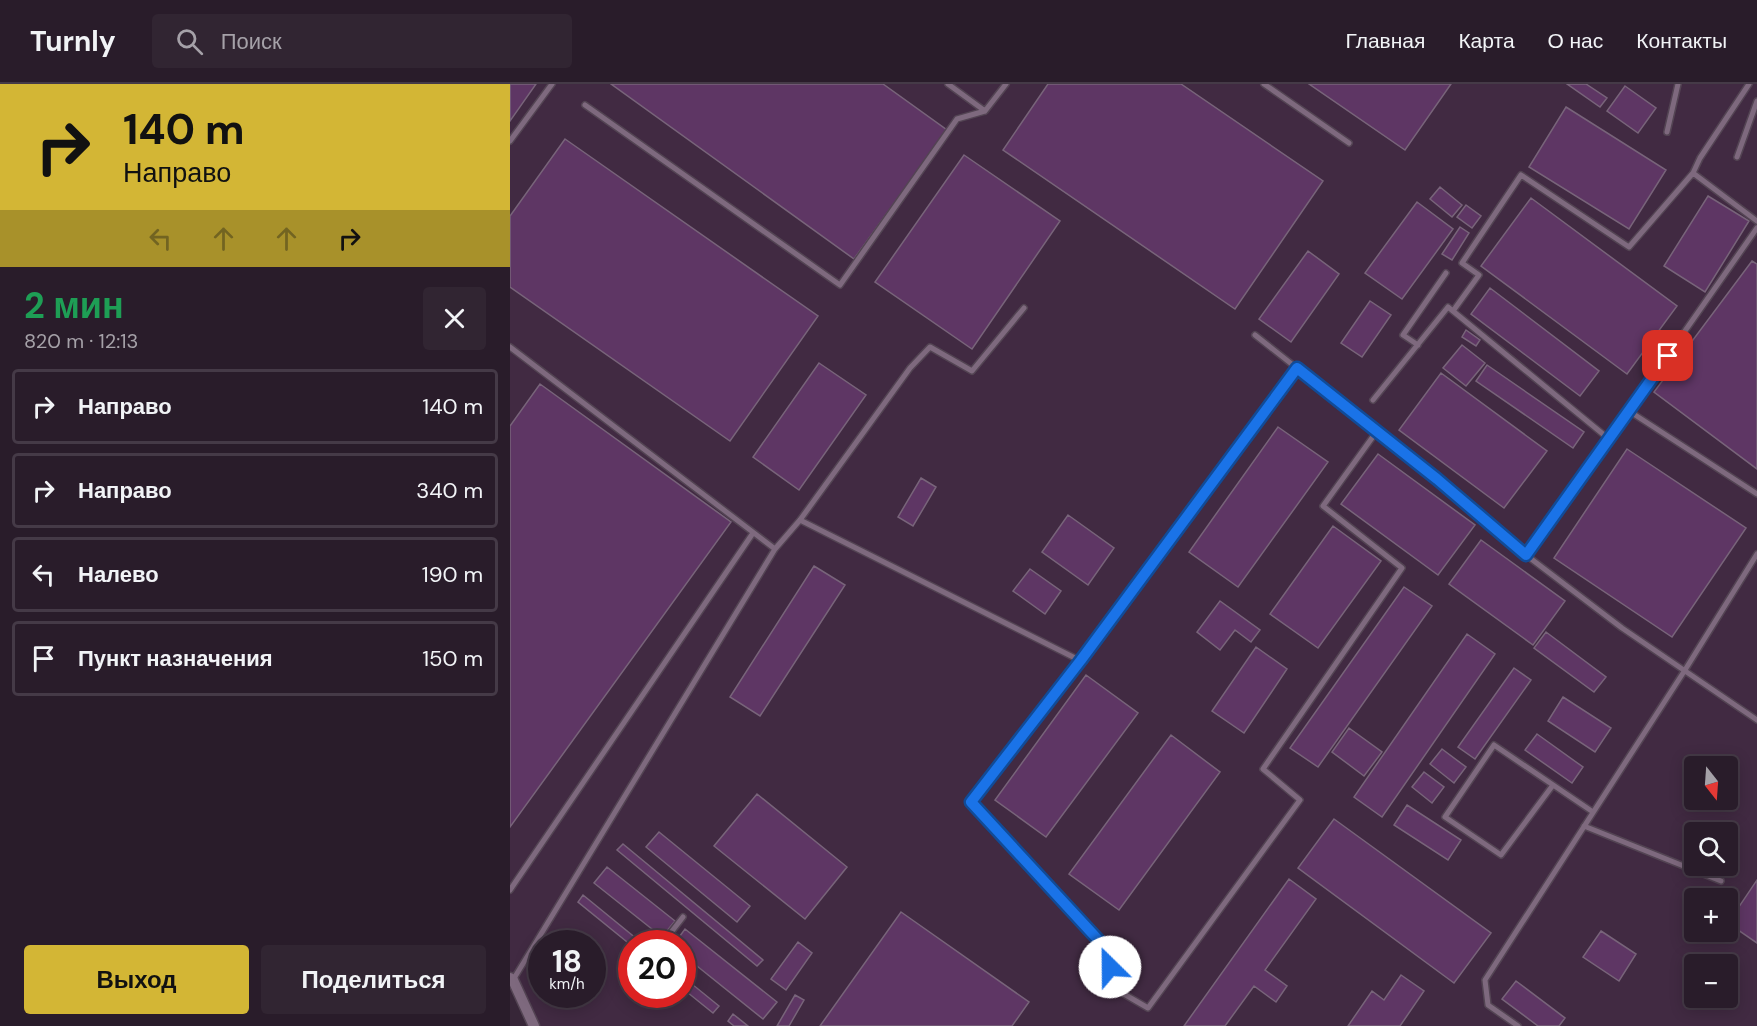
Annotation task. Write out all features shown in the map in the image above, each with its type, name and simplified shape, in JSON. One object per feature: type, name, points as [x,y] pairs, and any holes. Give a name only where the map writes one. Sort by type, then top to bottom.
[{"type":"street","points":[[512,979],[534,1026]]},
{"type":"lane","points":[[510,141],[552,84]]},
{"type":"lane","points":[[948,84],[986,111]]},
{"type":"lane","points":[[585,105],[840,285],[957,119],[986,111],[1006,84]]},
{"type":"lane","points":[[1264,84],[1349,143]]},
{"type":"lane","points":[[1667,132],[1678,84]]},
{"type":"lane","points":[[1453,311],[1479,275],[1462,262],[1521,175],[1629,247],[1693,173],[1700,158],[1749,84]]},
{"type":"lane","points":[[1737,157],[1757,101]]},
{"type":"lane","points":[[1693,173],[1757,221]]},
{"type":"lane","points":[[1526,555],[1757,228]]},
{"type":"lane","points":[[1418,345],[1402,335],[1446,273]]},
{"type":"lane","points":[[1373,400],[1448,307],[1609,439]]},
{"type":"lane","points":[[512,979],[775,549],[800,520],[910,368],[930,347],[972,371],[1024,308]]},
{"type":"lane","points":[[1255,335],[1437,479],[1526,555],[1622,627],[1757,720]]},
{"type":"lane","points":[[510,347],[775,549]]},
{"type":"lane","points":[[1297,368],[1081,660],[971,802],[1103,945],[1117,990],[1148,1008],[1300,800],[1263,769],[1402,568],[1323,506],[1377,431]]},
{"type":"lane","points":[[1629,411],[1757,494]]},
{"type":"lane","points":[[800,520],[1081,660]]},
{"type":"lane","points":[[510,890],[753,533]]},
{"type":"lane","points":[[1518,1026],[1488,1005],[1485,980],[1757,554]]},
{"type":"lane","points":[[1553,785],[1501,855],[1445,817],[1494,745],[1593,812]]},
{"type":"lane","points":[[1584,826],[1721,882]]},
{"type":"lane","points":[[673,930],[683,917]]},
{"type":"shaded area","points":[[510,84],[1757,84],[1757,1026],[532,1026],[510,978]]},
{"type":"building","points":[[510,84],[536,84],[510,121]]},
{"type":"building","points":[[611,84],[883,84],[947,130],[854,259]]},
{"type":"building","points":[[1048,84],[1181,84],[1323,181],[1235,309],[1003,150]]},
{"type":"building","points":[[1309,84],[1451,84],[1405,150]]},
{"type":"building","points":[[1567,84],[1586,84],[1607,98],[1600,107]]},
{"type":"building","points":[[1625,86],[1656,108],[1638,133],[1607,111]]},
{"type":"building","points":[[1566,107],[1666,170],[1629,229],[1529,167]]},
{"type":"building","points":[[565,139],[818,316],[730,441],[510,287],[510,216]]},
{"type":"building","points":[[964,155],[1060,221],[972,349],[875,282]]},
{"type":"building","points":[[1440,187],[1462,205],[1452,217],[1430,199]]},
{"type":"building","points":[[1708,196],[1749,221],[1705,292],[1664,266]]},
{"type":"building","points":[[1531,198],[1677,306],[1627,374],[1481,266]]},
{"type":"building","points":[[1417,202],[1453,229],[1402,299],[1365,273]]},
{"type":"building","points":[[1466,205],[1481,216],[1472,228],[1457,217]]},
{"type":"building","points":[[1460,227],[1469,233],[1452,260],[1442,254]]},
{"type":"building","points":[[1308,251],[1339,274],[1291,342],[1259,319]]},
{"type":"building","points":[[1752,261],[1757,264],[1757,469],[1654,392]]},
{"type":"building","points":[[1490,288],[1599,371],[1580,396],[1471,314]]},
{"type":"building","points":[[1370,301],[1391,315],[1362,357],[1341,343]]},
{"type":"building","points":[[1466,330],[1480,340],[1476,346],[1462,337]]},
{"type":"building","points":[[1462,345],[1485,363],[1466,386],[1443,368]]},
{"type":"building","points":[[819,363],[866,395],[799,490],[753,457]]},
{"type":"building","points":[[1487,365],[1584,432],[1573,448],[1476,381]]},
{"type":"building","points":[[1441,373],[1547,451],[1504,508],[1399,430]]},
{"type":"building","points":[[540,384],[731,522],[510,827],[510,426]]},
{"type":"building","points":[[1278,427],[1328,462],[1238,587],[1189,552]]},
{"type":"building","points":[[1627,449],[1746,528],[1672,637],[1554,558]]},
{"type":"building","points":[[1378,454],[1475,525],[1438,575],[1341,504]]},
{"type":"building","points":[[921,478],[936,487],[913,526],[898,517]]},
{"type":"building","points":[[1068,515],[1114,548],[1088,585],[1042,552]]},
{"type":"building","points":[[1333,526],[1381,561],[1318,648],[1270,614]]},
{"type":"building","points":[[1481,540],[1565,601],[1533,645],[1449,584]]},
{"type":"building","points":[[814,566],[845,585],[760,716],[730,697]]},
{"type":"building","points":[[1030,569],[1061,591],[1045,614],[1013,591]]},
{"type":"building","points":[[1404,587],[1432,606],[1318,767],[1290,748]]},
{"type":"building","points":[[1220,601],[1260,630],[1251,642],[1235,630],[1220,650],[1197,632]]},
{"type":"building","points":[[1546,632],[1606,677],[1594,692],[1534,648]]},
{"type":"building","points":[[1467,634],[1495,654],[1382,817],[1354,797]]},
{"type":"building","points":[[1256,647],[1287,669],[1244,733],[1212,711]]},
{"type":"building","points":[[1514,668],[1531,680],[1475,759],[1458,747]]},
{"type":"building","points":[[1086,675],[1138,713],[1046,837],[995,800]]},
{"type":"building","points":[[1563,697],[1611,728],[1595,752],[1548,721]]},
{"type":"building","points":[[1349,728],[1382,752],[1364,776],[1332,752]]},
{"type":"building","points":[[1537,734],[1583,767],[1572,783],[1525,750]]},
{"type":"building","points":[[1171,735],[1220,772],[1119,910],[1069,874]]},
{"type":"building","points":[[1442,749],[1466,767],[1454,783],[1430,764]]},
{"type":"building","points":[[1424,772],[1444,787],[1432,803],[1412,787]]},
{"type":"building","points":[[757,794],[847,867],[805,919],[714,846]]},
{"type":"building","points":[[1407,805],[1461,840],[1448,860],[1394,825]]},
{"type":"building","points":[[1334,819],[1491,933],[1454,983],[1298,868]]},
{"type":"building","points":[[659,832],[750,906],[737,922],[646,847]]},
{"type":"building","points":[[623,844],[763,960],[757,966],[617,850]]},
{"type":"building","points":[[607,867],[675,921],[668,930],[653,930],[594,883]]},
{"type":"building","points":[[1289,879],[1316,899],[1265,970],[1287,986],[1276,1002],[1254,986],[1225,1026],[1184,1026]]},
{"type":"building","points":[[1757,880],[1757,943],[1738,930],[1738,908]]},
{"type":"building","points":[[583,895],[626,930],[618,930],[618,935],[578,902]]},
{"type":"building","points":[[901,912],[1029,1002],[1012,1026],[820,1026]]},
{"type":"building","points":[[1601,931],[1636,954],[1619,981],[1583,957]]},
{"type":"building","points":[[696,938],[777,1002],[763,1019],[696,965]]},
{"type":"building","points":[[798,942],[812,953],[786,990],[771,979]]},
{"type":"building","points":[[1401,975],[1424,991],[1400,1026],[1348,1026],[1372,991],[1384,1000]]},
{"type":"building","points":[[1516,981],[1565,1018],[1559,1026],[1538,1026],[1502,999]]},
{"type":"building","points":[[696,987],[719,1006],[713,1013],[696,999]]},
{"type":"building","points":[[795,995],[804,1000],[789,1026],[777,1026]]},
{"type":"building","points":[[733,1014],[748,1026],[734,1026],[728,1021]]},
{"type":"route","points":[[1110,967],[1103,945],[971,802],[1081,660],[1297,368],[1437,479],[1526,555],[1668,356]]}]
